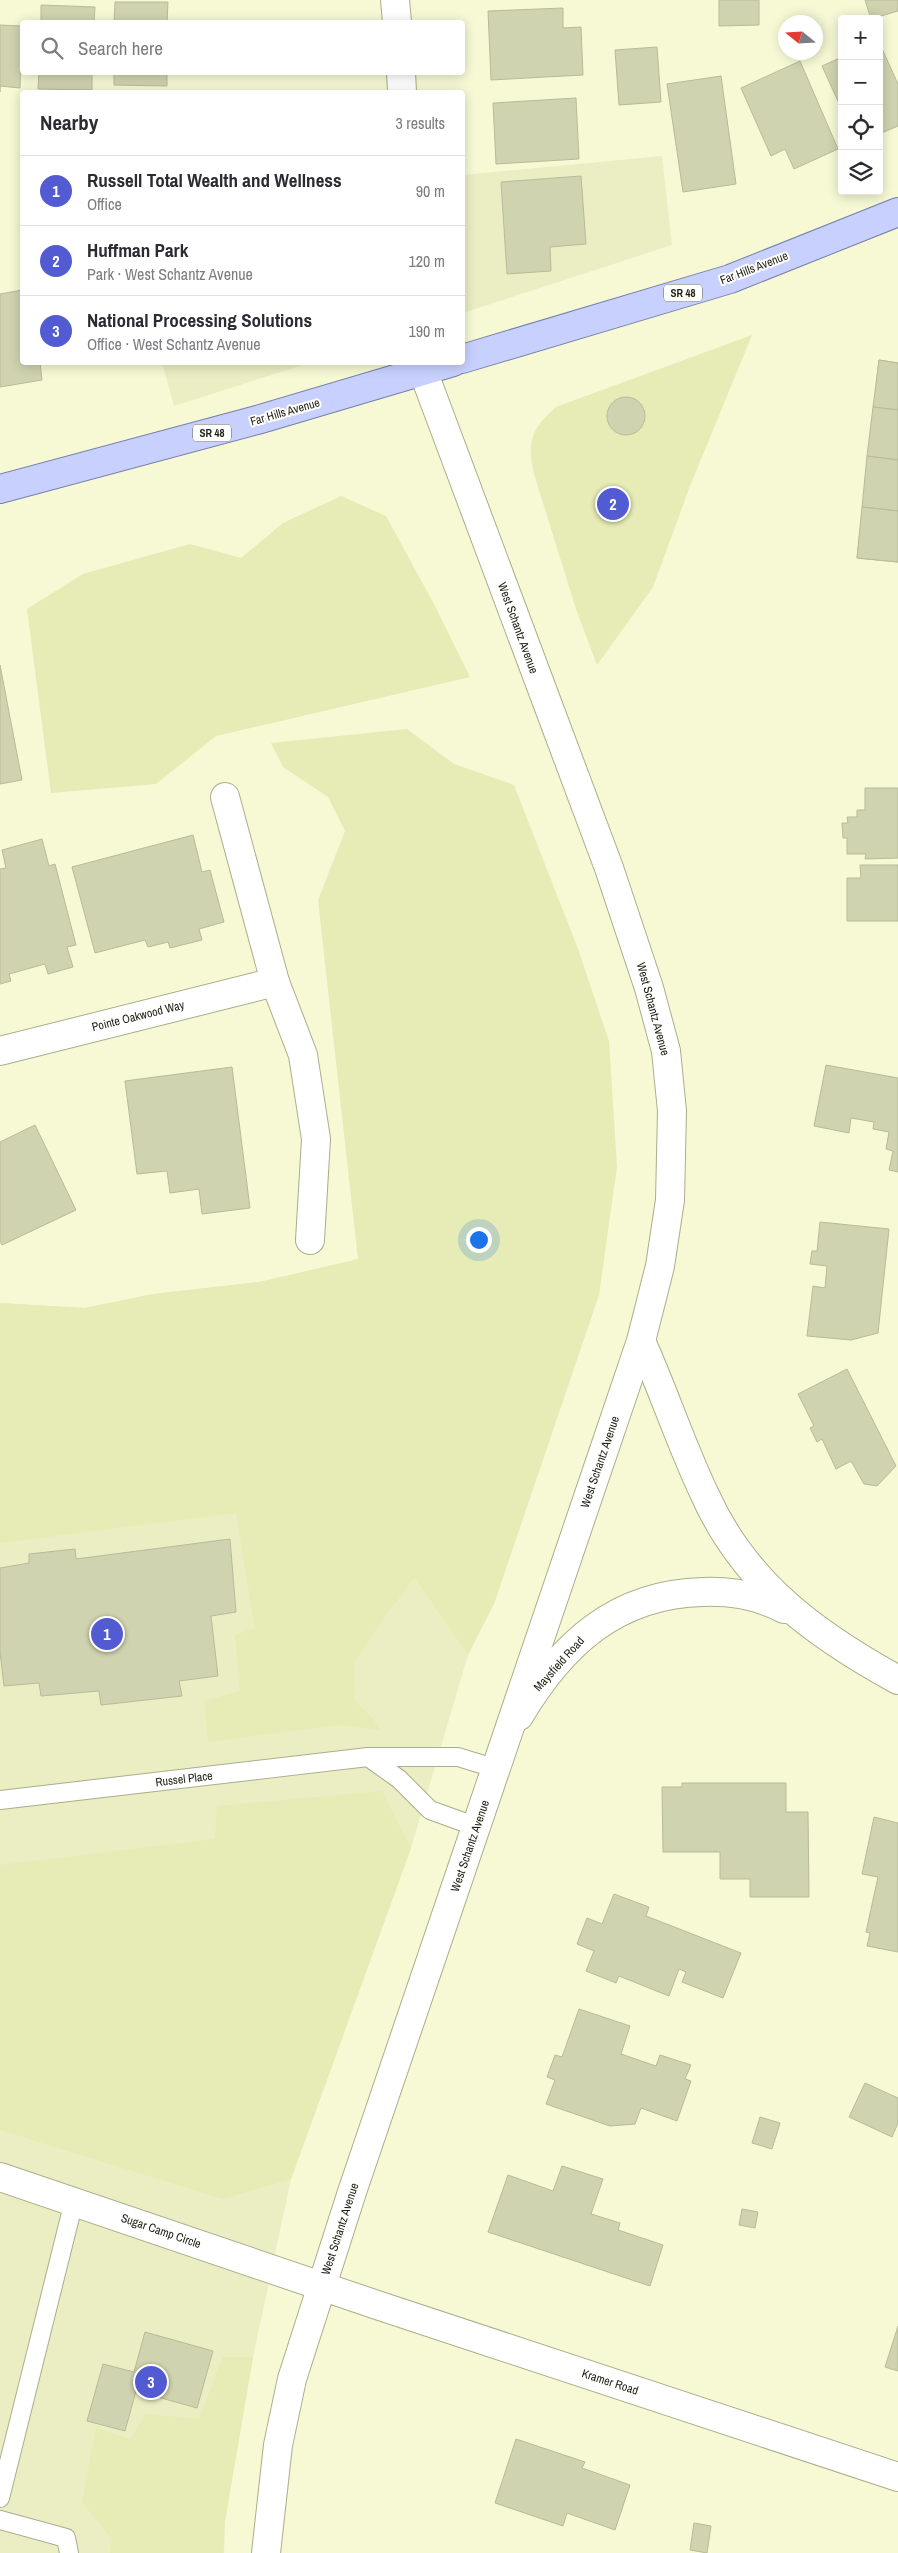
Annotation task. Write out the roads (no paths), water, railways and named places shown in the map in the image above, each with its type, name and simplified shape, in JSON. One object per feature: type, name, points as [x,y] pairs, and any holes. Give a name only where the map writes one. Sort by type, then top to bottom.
[{"type":"main road","name":"Far Hills Avenue","points":[[465,359],[730,278],[898,212]]},
{"type":"main road","name":"Far Hills Avenue","points":[[0,488],[248,423],[423,367]]},
{"type":"street","points":[[395,0],[397,20]]},
{"type":"street","points":[[401,75],[402,90]]},
{"type":"street","name":"West Schantz Avenue","points":[[266,2553],[278,2445],[292,2379],[352,2192],[641,1342],[660,1266],[670,1200],[672,1111],[666,1051],[649,988],[609,868],[423,367]]},
{"type":"street","points":[[225,797],[276,982],[303,1055],[316,1139],[310,1240]]},
{"type":"street","name":"Pointe Oakwood Way","points":[[0,1051],[276,982]]},
{"type":"street","name":"Maysfield Road","points":[[641,1342],[705,1497],[742,1557],[757,1575],[801,1617],[854,1656],[898,1680]]},
{"type":"street","name":"Maysfield Road","points":[[507,1738],[547,1674],[586,1634],[622,1609],[662,1596],[719,1591],[759,1598],[801,1617]]},
{"type":"street","name":"Sugar Camp Circle","points":[[0,2177],[322,2287]]},
{"type":"street","name":"Kramer Road","points":[[322,2287],[898,2477]]},
{"type":"lane","name":"Russel Place","points":[[0,1800],[368,1757],[458,1757],[497,1769]]},
{"type":"lane","points":[[368,1757],[399,1779],[430,1810],[477,1827]]},
{"type":"lane","points":[[0,2498],[74,2201]]},
{"type":"lane","points":[[0,2520],[66,2538],[69,2553]]},
{"type":"place","name":"Huffman Park","points":[[613,504]]},
{"type":"place","name":"Russell Total Wealth and Wellness","points":[[107,1634]]},
{"type":"place","name":"National Processing Solutions","points":[[151,2382]]}]
